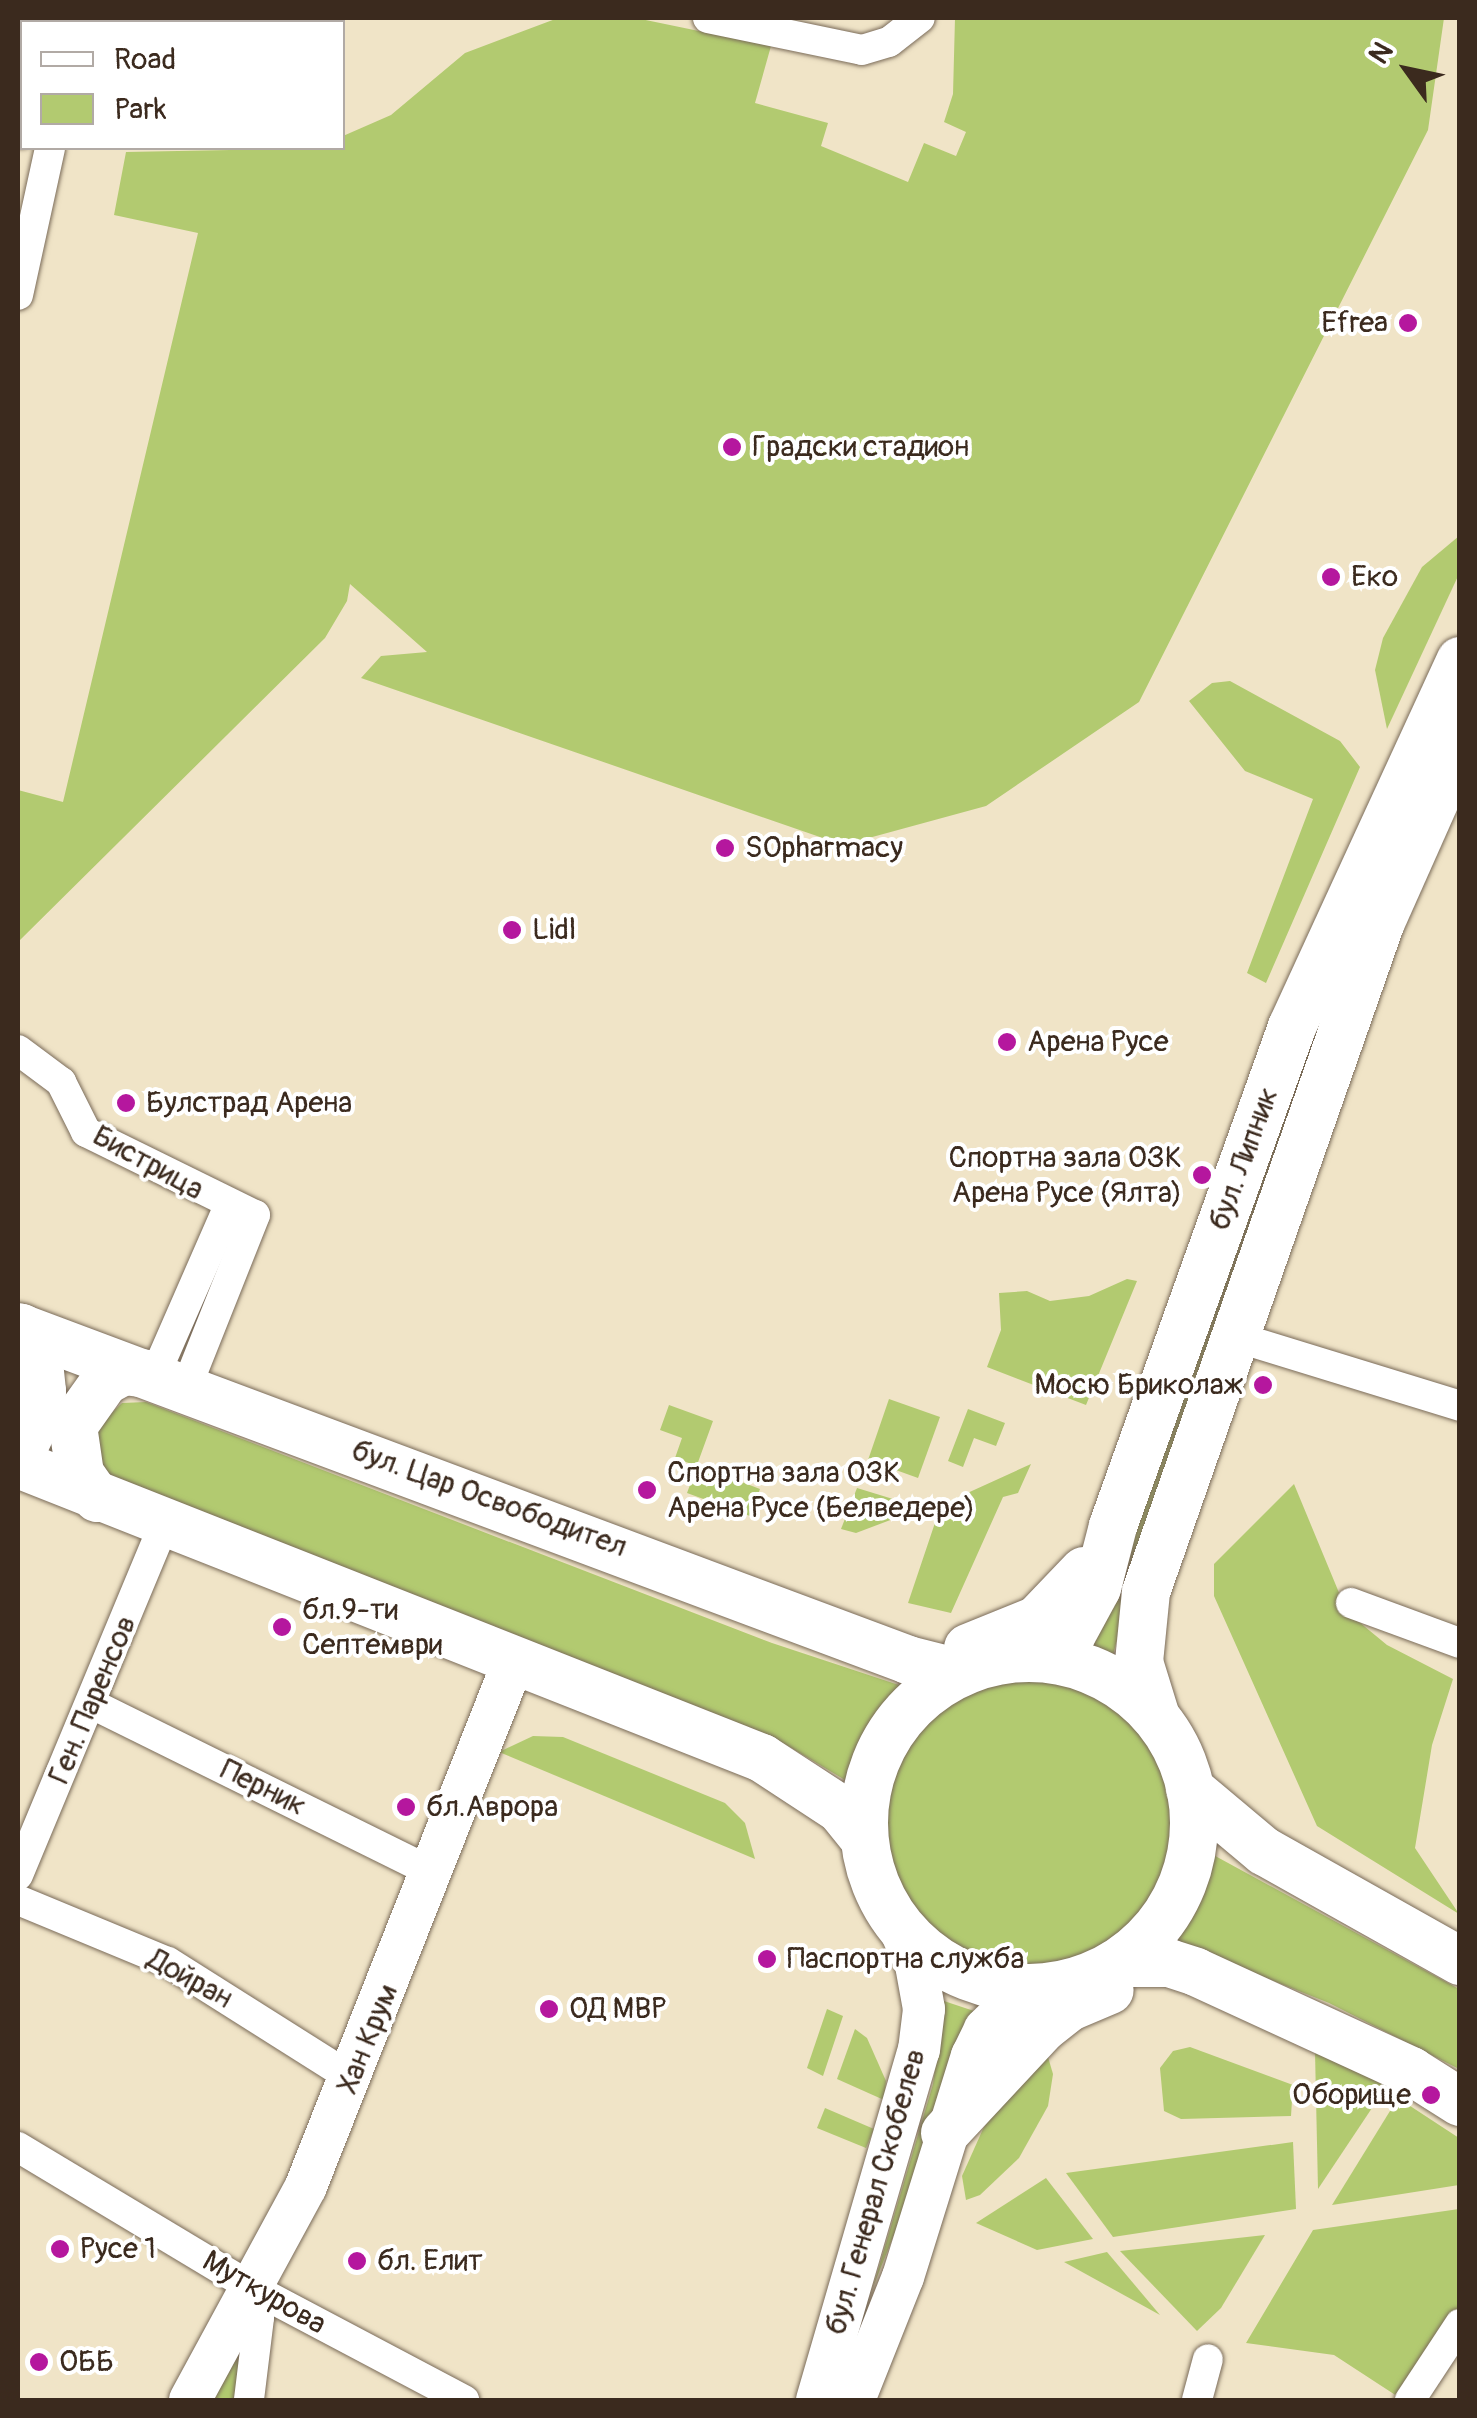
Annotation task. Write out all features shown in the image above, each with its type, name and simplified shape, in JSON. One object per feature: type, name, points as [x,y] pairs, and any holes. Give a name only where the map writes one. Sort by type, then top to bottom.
[{"type":"main road","name":"бул. Липник","points":[[1044,1658],[1087,1612],[1113,1526],[1292,1026],[1460,661]]},
{"type":"main road","name":"бул. Липник","points":[[1156,1717],[1139,1662],[1146,1592],[1380,924],[1460,744]]},
{"type":"main road","points":[[20,1327],[39,1363],[42,1391],[40,1410],[18,1461],[97,1498],[762,1758],[840,1809],[864,1837]]},
{"type":"main road","name":"бул. Цар Освободител","points":[[20,1327],[171,1380],[908,1660],[959,1673]]},
{"type":"main road","points":[[97,1498],[80,1474],[73,1426],[105,1381],[124,1371],[171,1380]]},
{"type":"main road","points":[[908,1660],[971,1647],[1037,1620],[1079,1579],[1113,1526]]},
{"type":"main road","name":"бул. Цар Освободител","points":[[1044,1658],[1099,1674],[1156,1717],[1190,1790],[1192,1839],[1181,1887],[1165,1916],[1118,1962],[1081,1980],[1026,1990],[962,1975],[898,1926],[874,1884],[864,1837],[866,1797],[884,1746],[925,1694],[959,1673],[1044,1658]]},
{"type":"main road","name":"Хан Крум","points":[[190,2400],[251,2294],[353,2079],[513,1663]]},
{"type":"main road","name":"бул. Цар Освободител","points":[[1190,1790],[1264,1850],[1460,1961]]},
{"type":"main road","name":"бул. Генерал Скобелев","points":[[817,2400],[919,2050],[924,2009],[916,1966],[898,1926]]},
{"type":"main road","name":"бул. Цар Освободител","points":[[1118,1962],[1169,1963],[1410,2071],[1460,2102]]},
{"type":"main road","points":[[945,2133],[1070,2007],[1155,1978],[1232,1990]]},
{"type":"main road","name":"бул. Генерал Скобелев","points":[[854,2400],[903,2278],[945,2133],[985,2029],[1026,1990]]},
{"type":"street","points":[[708,18],[862,50],[889,42],[920,18]]},
{"type":"street","points":[[18,296],[50,150]]},
{"type":"street","name":"Бистрица","points":[[18,1050],[61,1082],[86,1132],[242,1211],[171,1380]]},
{"type":"street","points":[[1233,1336],[1460,1406]]},
{"type":"street","name":"Ген. Паренсов","points":[[18,1876],[94,1705],[164,1524]]},
{"type":"street","points":[[1350,1603],[1460,1643]]},
{"type":"street","name":"Перник","points":[[94,1705],[432,1872]]},
{"type":"street","name":"Дойран","points":[[18,1900],[168,1962],[353,2079]]},
{"type":"street","name":"Муткурова","points":[[18,2147],[251,2294],[464,2400]]},
{"type":"street","points":[[249,2400],[259,2318],[251,2294]]},
{"type":"street","points":[[1410,2400],[1460,2324]]},
{"type":"street","points":[[1196,2400],[1208,2359]]},
{"type":"green space","name":"Градски стадион","points":[[558,18],[636,18],[771,46],[755,103],[828,123],[821,146],[908,182],[924,143],[956,156],[966,132],[944,122],[953,94],[955,18],[1444,18],[1428,130],[1139,702],[986,806],[843,845],[361,678],[381,656],[427,652],[350,584],[347,601],[325,638],[18,942],[18,790],[63,802],[198,233],[114,215],[126,152],[345,150],[345,135],[391,115],[465,53]]},
{"type":"green space","points":[[1459,536],[1459,574],[1387,729],[1375,670],[1383,638],[1422,567]]},
{"type":"green space","points":[[1230,681],[1340,741],[1360,767],[1266,983],[1247,973],[1313,799],[1245,771],[1189,701],[1212,683]]},
{"type":"green space","points":[[1310,1033],[1320,1037],[1141,1545],[1110,1667],[1081,1655]]},
{"type":"green space","points":[[1127,1279],[1137,1281],[1086,1405],[987,1367],[1001,1330],[999,1293],[1027,1291],[1050,1301],[1089,1296]]},
{"type":"green space","points":[[889,1399],[940,1417],[918,1478],[868,1460]]},
{"type":"green space","points":[[146,1402],[772,1643],[911,1689],[882,1712],[855,1754],[850,1783],[773,1737],[111,1480],[98,1466],[98,1426],[122,1403]]},
{"type":"green space","points":[[669,1405],[713,1421],[697,1465],[760,1489],[750,1516],[687,1493],[697,1466],[675,1458],[682,1438],[660,1430]]},
{"type":"green space","points":[[968,1409],[1005,1423],[996,1446],[974,1438],[963,1467],[948,1461]]},
{"type":"green space","points":[[1031,1464],[1018,1493],[1003,1497],[951,1613],[908,1603],[941,1505]]},
{"type":"green space","points":[[1294,1484],[1347,1612],[1387,1645],[1453,1679],[1432,1745],[1415,1848],[1459,1914],[1317,1826],[1214,1596],[1214,1564]]},
{"type":"green space","points":[[857,1488],[906,1503],[901,1516],[856,1533],[841,1529]]},
{"type":"green space","points":[[1028,1679],[1083,1690],[1129,1721],[1160,1767],[1171,1822],[1160,1877],[1129,1923],[1083,1954],[1028,1965],[973,1954],[927,1923],[896,1877],[885,1822],[896,1767],[927,1721],[973,1690]]},
{"type":"green space","points":[[533,1736],[563,1737],[725,1803],[745,1823],[755,1859],[499,1752]]},
{"type":"green space","points":[[1197,1846],[1459,1989],[1459,2069],[1329,2003],[1231,1964],[1156,1949],[1190,1896]]},
{"type":"green space","points":[[935,1998],[983,2014],[873,2287],[933,2084],[942,2016]]},
{"type":"green space","points":[[827,2009],[843,2016],[823,2076],[807,2068]]},
{"type":"green space","points":[[855,2029],[867,2038],[886,2081],[884,2100],[837,2079]]},
{"type":"green space","points":[[1190,2047],[1293,2085],[1291,2116],[1181,2119],[1164,2111],[1160,2068],[1173,2051]]},
{"type":"green space","points":[[1315,2052],[1332,2054],[1386,2087],[1318,2189]]},
{"type":"green space","points":[[1048,2057],[1053,2074],[1048,2106],[1019,2158],[980,2195],[966,2200],[962,2176],[983,2129],[1009,2088]]},
{"type":"green space","points":[[1398,2098],[1459,2138],[1459,2185],[1332,2205]]},
{"type":"green space","points":[[825,2108],[874,2129],[866,2148],[817,2128]]},
{"type":"green space","points":[[1293,2142],[1296,2209],[1113,2237],[1066,2173]]},
{"type":"green space","points":[[1046,2178],[1093,2239],[1037,2250],[976,2223]]},
{"type":"green space","points":[[1459,2209],[1459,2324],[1403,2400],[1334,2355],[1246,2343],[1313,2230]]},
{"type":"green space","points":[[1265,2235],[1221,2308],[1197,2331],[1120,2251]]},
{"type":"green space","points":[[1107,2252],[1160,2315],[1064,2262]]},
{"type":"green space","points":[[254,2289],[244,2400],[190,2400]]},
{"type":"place","name":"Efrea","points":[[1408,323]]},
{"type":"place","name":"Градски стадион","points":[[732,447]]},
{"type":"place","name":"Еко","points":[[1331,577]]},
{"type":"place","name":"SOpharmacy","points":[[725,848]]},
{"type":"place","name":"Lidl","points":[[512,930]]},
{"type":"place","name":"Арена Русе","points":[[1007,1042]]},
{"type":"place","name":"Булстрад Арена","points":[[126,1103]]},
{"type":"place","name":"Спортна зала ОЗК Арена Русе (Ялта)","points":[[1202,1175]]},
{"type":"place","name":"Мосю Бриколаж","points":[[1263,1385]]},
{"type":"place","name":"Спортна зала ОЗК Арена Русе (Белведере)","points":[[647,1490]]},
{"type":"place","name":"бл.9-ти Септември","points":[[282,1627]]},
{"type":"place","name":"бл.Аврора","points":[[406,1807]]},
{"type":"place","name":"Паспортна служба","points":[[767,1959]]},
{"type":"place","name":"ОД МВР","points":[[549,2009]]},
{"type":"place","name":"Оборище","points":[[1431,2095]]},
{"type":"place","name":"Русе 1","points":[[60,2249]]},
{"type":"place","name":"бл. Елит","points":[[357,2261]]},
{"type":"place","name":"ОББ","points":[[39,2362]]}]
